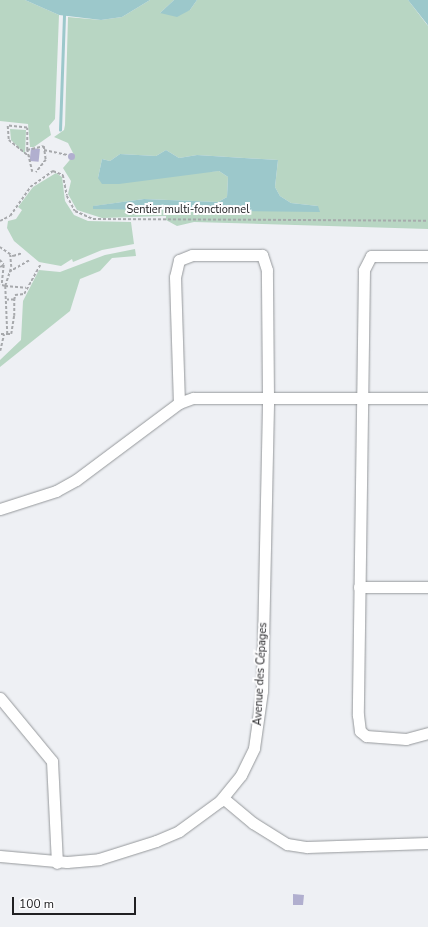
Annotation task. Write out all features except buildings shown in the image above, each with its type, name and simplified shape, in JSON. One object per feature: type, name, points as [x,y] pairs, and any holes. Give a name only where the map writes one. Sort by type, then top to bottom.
[{"type":"street","name":"Avenue des Cépages","points":[[0,856],[57,863],[99,859],[156,841],[190,824],[222,798],[241,775],[259,729],[268,397],[266,260],[255,253],[192,255],[179,260],[175,267],[179,403]]},
{"type":"street","points":[[428,256],[377,255],[366,261],[361,398],[359,587],[360,731],[373,738],[406,739],[428,733]]},
{"type":"street","points":[[0,509],[56,491],[76,480],[179,403],[206,396],[428,398]]},
{"type":"street","points":[[359,587],[428,587]]},
{"type":"street","points":[[0,698],[52,761],[57,863]]},
{"type":"street","points":[[222,798],[253,824],[288,844],[307,847],[428,843]]},
{"type":"path","points":[[30,157],[27,157],[9,140],[8,126],[27,128],[27,157],[32,172]]},
{"type":"path","points":[[27,150],[44,146],[46,160],[36,173]]},
{"type":"path","points":[[44,150],[68,155]]},
{"type":"path","name":"Sentier multi-fonctionnel","points":[[0,221],[10,216],[30,187],[54,171],[63,175],[68,201],[75,211],[94,219],[428,221]]},
{"type":"path","points":[[0,247],[10,255],[22,253]]},
{"type":"path","points":[[7,334],[7,300],[5,286],[10,255]]},
{"type":"path","points":[[0,260],[4,265],[2,285],[26,288]]},
{"type":"path","points":[[8,272],[30,260]]},
{"type":"path","points":[[0,266],[4,265]]},
{"type":"path","points":[[7,300],[14,300],[26,288],[40,265]]},
{"type":"path","points":[[0,351],[2,334],[11,334],[14,322],[14,300]]},
{"type":"path","points":[[7,321],[14,322]]},
{"type":"green space","points":[[0,0],[25,0],[59,15],[55,119],[49,126],[51,135],[34,147],[30,147],[28,124],[0,121]]},
{"type":"green space","points":[[150,0],[174,0],[160,13],[190,10],[197,0],[408,0],[428,26],[428,229],[194,222],[177,226],[166,220],[166,216],[102,218],[77,210],[68,194],[71,181],[63,168],[74,155],[68,143],[54,137],[64,130],[65,125],[68,17],[101,20],[122,17]],"holes":[[[166,150],[179,158],[197,155],[278,160],[275,187],[280,196],[291,203],[318,206],[94,206],[144,199],[218,202],[227,197],[228,177],[219,171],[98,178],[102,159],[110,161],[120,154],[156,156]]]},
{"type":"green space","points":[[10,129],[26,130],[25,154],[11,140]]},
{"type":"green space","points":[[56,173],[62,177],[65,201],[74,215],[88,221],[131,222],[134,244],[102,250],[73,262],[72,259],[61,266],[39,262],[14,241],[7,228],[8,221],[16,219],[22,210],[18,207],[33,187]]},
{"type":"green space","points":[[135,249],[136,256],[112,258],[100,271],[80,279],[70,311],[0,367],[0,360],[21,340],[23,301],[39,270],[60,272],[105,255]]},
{"type":"water","points":[[25,0],[150,0],[122,17],[101,20],[59,15]]},
{"type":"water","points":[[174,0],[197,0],[190,10],[177,17],[160,13]]},
{"type":"water","points":[[408,0],[428,0],[428,26],[427,24]]},
{"type":"water","points":[[166,150],[179,158],[197,155],[278,160],[275,187],[280,196],[291,203],[318,206],[320,212],[93,209],[93,206],[144,199],[218,202],[227,197],[228,177],[219,171],[119,184],[102,184],[98,178],[102,159],[110,161],[120,154],[156,156]]},
{"type":"waterway","points":[[60,130],[64,15]]}]
